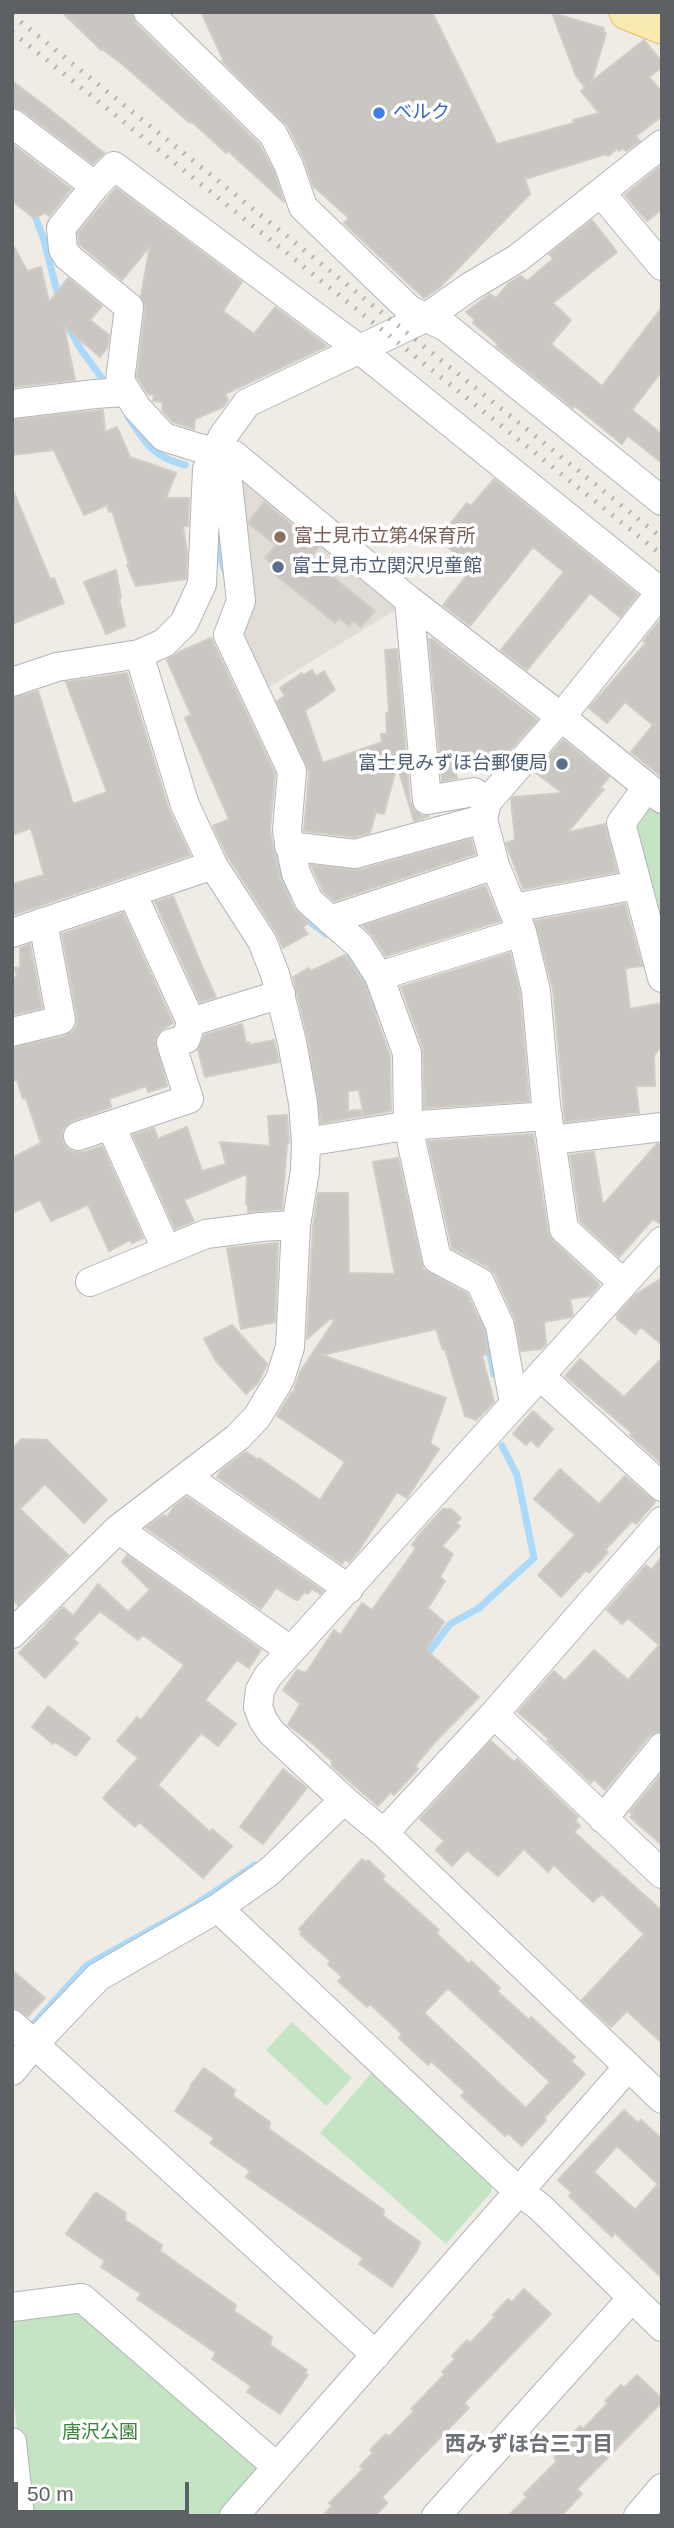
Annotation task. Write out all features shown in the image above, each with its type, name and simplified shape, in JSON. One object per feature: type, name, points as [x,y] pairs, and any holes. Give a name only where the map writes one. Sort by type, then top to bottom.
[{"type":"main road","points":[[627,12],[662,26]]},
{"type":"street","points":[[148,12],[273,134],[289,166],[303,207],[410,310],[446,327],[662,501]]},
{"type":"street","points":[[12,123],[94,186]]},
{"type":"street","points":[[12,682],[57,667],[139,654],[164,643],[184,623],[202,584],[207,469],[214,451],[247,402],[427,317],[518,258],[662,145]]},
{"type":"street","points":[[115,393],[120,381],[129,307],[68,257],[63,249],[61,228],[94,186],[114,166],[359,349],[661,592],[485,811],[355,854],[289,846]]},
{"type":"street","points":[[601,193],[662,266]]},
{"type":"street","points":[[12,404],[115,393],[137,408],[164,437],[234,455],[409,600],[561,717],[654,793],[621,823],[662,978]]},
{"type":"street","points":[[214,451],[227,474],[241,601],[229,635],[292,771],[287,831],[296,873],[309,901],[359,945],[379,976],[407,1053],[402,1127],[437,1259],[480,1282],[499,1326],[514,1404]]},
{"type":"street","points":[[409,600],[427,800],[474,792],[485,811],[495,865],[518,920],[536,991],[550,1128],[564,1228],[623,1283]]},
{"type":"street","points":[[12,1634],[118,1529],[238,1437],[257,1417],[281,1379],[290,1347],[296,1225],[305,1171],[306,1142],[303,1103],[281,994],[262,941],[213,865],[176,782],[139,654]]},
{"type":"street","points":[[12,933],[213,865]]},
{"type":"street","points":[[330,920],[495,865]]},
{"type":"street","points":[[379,976],[518,920],[637,885]]},
{"type":"street","points":[[78,1136],[189,1099],[171,1043],[186,1039],[191,1022],[132,892]]},
{"type":"street","points":[[12,1032],[61,1020],[44,922]]},
{"type":"street","points":[[191,1022],[281,994]]},
{"type":"street","points":[[111,1126],[166,1249]]},
{"type":"street","points":[[306,1142],[402,1127],[662,1127]]},
{"type":"street","points":[[90,1282],[206,1234],[296,1225]]},
{"type":"street","points":[[662,1241],[349,1589],[290,1650],[260,1690],[258,1707],[271,1732],[337,1794],[384,1833],[662,2099]]},
{"type":"street","points":[[540,1376],[662,1487]]},
{"type":"street","points":[[187,1477],[349,1589]]},
{"type":"street","points":[[384,1833],[494,1714],[662,1521]]},
{"type":"street","points":[[118,1529],[290,1650]]},
{"type":"street","points":[[494,1714],[662,1874]]},
{"type":"street","points":[[603,1819],[662,1747]]},
{"type":"street","points":[[12,2071],[24,2035],[98,1977],[218,1908],[268,1872],[337,1794]]},
{"type":"street","points":[[218,1908],[517,2190],[540,2207],[662,2327]]},
{"type":"street","points":[[24,2035],[376,2355]]},
{"type":"street","points":[[234,2516],[517,2190],[628,2067]]},
{"type":"street","points":[[12,2307],[82,2298],[277,2467]]},
{"type":"street","points":[[436,2516],[632,2298]]},
{"type":"street","points":[[12,2442],[20,2516]]},
{"type":"street","points":[[638,2516],[662,2488]]},
{"type":"shaded area","name":"富士見市立第4保育所","points":[[240,475],[402,606],[266,689],[237,636]]},
{"type":"green space","points":[[648,799],[662,810],[662,946],[630,826]]},
{"type":"green space","points":[[292,2022],[352,2078],[326,2106],[266,2050]]},
{"type":"green space","points":[[374,2070],[493,2182],[491,2192],[446,2244],[320,2133]]},
{"type":"green space","name":"唐沢公園","points":[[82,2310],[258,2462],[260,2472],[217,2516],[27,2516],[12,2384],[12,2317]]},
{"type":"building","points":[[62,12],[131,12],[136,24],[259,144],[274,172],[284,202],[228,151],[226,153],[122,64],[101,50]]},
{"type":"building","points":[[201,12],[432,12],[497,144],[574,123],[573,120],[599,113],[581,91],[585,87],[576,76],[552,13],[604,28],[603,32],[606,33],[592,81],[644,40],[662,62],[662,67],[649,77],[662,92],[662,116],[636,136],[640,141],[626,151],[623,148],[619,151],[617,149],[608,156],[606,154],[525,179],[530,194],[439,288],[424,298],[344,223],[349,218],[313,186],[288,126],[222,61]]},
{"type":"building","points":[[12,81],[104,153],[93,164],[22,110],[12,107]]},
{"type":"building","points":[[12,144],[71,189],[49,216],[45,213],[34,218],[12,201]]},
{"type":"building","points":[[662,165],[662,209],[647,221],[625,195]]},
{"type":"building","points":[[116,188],[242,282],[223,311],[254,334],[275,307],[327,346],[225,394],[228,400],[223,407],[195,419],[194,429],[173,422],[162,410],[163,402],[153,401],[154,395],[148,394],[137,377],[145,309],[141,296],[150,246],[122,280],[79,244],[78,233]]},
{"type":"building","points":[[592,220],[617,252],[553,303],[571,320],[551,344],[602,386],[662,307],[662,371],[632,410],[662,434],[662,463],[628,436],[622,444],[575,406],[573,408],[496,346],[498,344],[473,323],[475,320],[466,312],[490,294],[496,298],[509,283],[521,276],[527,281],[553,259],[549,254]]},
{"type":"building","points":[[12,243],[27,271],[41,267],[49,302],[68,278],[102,306],[90,320],[109,335],[107,348],[100,357],[64,326],[75,380],[12,387]]},
{"type":"building","points":[[103,410],[105,432],[117,427],[130,457],[176,473],[166,498],[189,498],[188,526],[183,526],[187,554],[186,579],[136,586],[127,565],[129,564],[112,511],[109,512],[107,505],[84,515],[54,450],[12,455],[12,420]]},
{"type":"building","points":[[494,479],[638,595],[620,617],[590,593],[527,670],[501,650],[564,572],[533,547],[470,626],[443,605],[473,568],[438,539],[467,503],[471,506]]},
{"type":"building","points":[[12,488],[50,579],[54,578],[64,603],[12,624]]},
{"type":"building","points":[[264,502],[319,547],[311,556],[312,560],[375,611],[361,627],[353,621],[349,626],[339,618],[335,623],[271,571],[275,566],[265,558],[276,545],[249,524]]},
{"type":"building","points":[[116,570],[125,626],[106,634],[84,582]]},
{"type":"building","points":[[662,618],[662,777],[631,752],[653,725],[625,702],[607,723],[589,708],[646,643],[643,641]]},
{"type":"building","points":[[211,638],[275,774],[270,830],[274,852],[281,880],[294,908],[308,923],[303,927],[308,934],[283,948],[276,932],[228,857],[213,826],[229,819],[185,718],[191,715],[167,660]]},
{"type":"building","points":[[429,639],[537,720],[494,768],[487,763],[483,768],[455,771],[457,778],[442,781]]},
{"type":"building","points":[[397,649],[410,801],[414,810],[422,816],[429,816],[414,821],[397,765],[384,814],[376,812],[370,833],[354,837],[304,831],[309,772],[277,701],[285,696],[280,688],[302,673],[303,675],[312,670],[316,676],[324,671],[335,690],[305,711],[323,763],[382,742],[381,734],[387,734],[386,713],[389,713],[385,650]]},
{"type":"building","points":[[127,673],[169,810],[190,855],[12,915],[12,884],[44,875],[31,828],[12,835],[12,698],[38,691],[73,804],[107,792],[66,682]]},
{"type":"building","points":[[563,740],[609,777],[599,789],[604,789],[568,832],[605,824],[617,872],[523,889],[506,843],[515,840],[511,799],[562,793],[535,772]]},
{"type":"building","points":[[471,839],[475,854],[334,901],[323,891],[311,865],[359,870]]},
{"type":"building","points":[[485,886],[500,921],[386,956],[363,926]]},
{"type":"building","points":[[173,896],[216,997],[200,1002],[155,902]]},
{"type":"building","points":[[625,904],[642,966],[625,968],[630,1009],[662,1003],[662,1044],[654,1056],[655,1086],[636,1086],[639,1113],[565,1122],[553,989],[535,921]]},
{"type":"building","points":[[123,913],[173,1023],[160,1031],[155,1040],[167,1086],[148,1092],[146,1086],[109,1099],[111,1107],[72,1121],[62,1132],[63,1142],[74,1152],[102,1146],[143,1238],[132,1243],[130,1240],[109,1251],[88,1205],[51,1221],[40,1200],[12,1213],[12,1158],[41,1143],[26,1098],[23,1099],[17,1080],[12,1081],[12,1048],[73,1032],[77,1017],[62,934]]},
{"type":"building","points":[[30,944],[42,1008],[12,1015],[12,978],[17,977],[15,968],[20,967],[20,948]]},
{"type":"building","points":[[510,953],[520,994],[529,1101],[424,1108],[423,1048],[401,987]]},
{"type":"building","points":[[345,955],[364,983],[390,1056],[391,1111],[364,1116],[359,1090],[348,1091],[348,1111],[361,1110],[362,1116],[321,1123],[308,1039],[293,977]]},
{"type":"building","points":[[242,1024],[246,1043],[249,1042],[250,1045],[274,1040],[279,1062],[205,1077],[198,1050],[204,1035]]},
{"type":"building","points":[[287,1115],[289,1143],[282,1209],[248,1212],[247,1174],[184,1200],[194,1221],[175,1229],[133,1135],[154,1128],[158,1139],[187,1127],[202,1171],[226,1164],[220,1142],[270,1146],[268,1116]]},
{"type":"building","points":[[533,1134],[548,1232],[553,1241],[599,1286],[590,1296],[570,1299],[573,1315],[571,1317],[544,1322],[546,1344],[541,1349],[521,1351],[515,1319],[495,1274],[488,1267],[452,1248],[428,1141]]},
{"type":"building","points":[[657,1144],[662,1144],[662,1225],[653,1219],[619,1257],[580,1221],[570,1155],[594,1152],[603,1205]]},
{"type":"building","points":[[398,1158],[423,1269],[467,1294],[484,1331],[488,1354],[482,1355],[494,1402],[476,1420],[465,1416],[445,1349],[443,1350],[436,1329],[322,1355],[446,1398],[430,1443],[439,1449],[407,1498],[397,1492],[359,1550],[349,1562],[345,1559],[342,1564],[217,1477],[246,1452],[320,1500],[345,1462],[277,1416],[293,1393],[300,1372],[334,1321],[331,1318],[307,1339],[313,1227],[318,1193],[348,1193],[349,1273],[395,1274],[373,1162]]},
{"type":"building","points":[[278,1243],[275,1322],[241,1329],[227,1248]]},
{"type":"building","points":[[662,1278],[662,1345],[641,1327],[635,1334],[617,1319],[617,1315],[636,1294]]},
{"type":"building","points":[[232,1325],[267,1364],[258,1383],[246,1394],[216,1361],[204,1339]]},
{"type":"building","points":[[662,1358],[662,1464],[630,1435],[632,1433],[565,1376],[580,1359],[624,1397]]},
{"type":"building","points":[[533,1411],[553,1429],[538,1447],[531,1440],[526,1445],[513,1434]]},
{"type":"building","points":[[22,1439],[47,1440],[107,1500],[84,1523],[45,1484],[20,1509],[68,1555],[18,1605],[12,1599],[12,1449]]},
{"type":"building","points":[[560,1469],[599,1504],[625,1476],[655,1502],[636,1524],[632,1521],[605,1550],[608,1552],[589,1573],[586,1570],[561,1597],[538,1575],[575,1535],[534,1499]]},
{"type":"building","points":[[187,1497],[323,1591],[320,1594],[312,1589],[296,1600],[276,1588],[261,1609],[146,1528],[164,1515],[167,1517],[174,1507]]},
{"type":"building","points":[[443,1509],[451,1509],[461,1518],[456,1523],[460,1526],[442,1546],[453,1554],[440,1577],[445,1581],[428,1608],[444,1622],[426,1650],[479,1697],[435,1742],[415,1766],[418,1769],[394,1795],[391,1792],[378,1806],[332,1766],[332,1761],[288,1725],[300,1704],[283,1690],[297,1670],[306,1673],[334,1630],[340,1635],[362,1603],[372,1610],[416,1548],[412,1545],[419,1535]]},
{"type":"building","points":[[127,1555],[261,1650],[249,1668],[237,1660],[205,1700],[236,1724],[218,1746],[201,1733],[158,1785],[210,1832],[212,1829],[232,1846],[203,1878],[139,1822],[135,1827],[103,1798],[138,1758],[117,1741],[137,1717],[141,1720],[184,1665],[143,1635],[138,1640],[100,1611],[73,1639],[78,1643],[45,1678],[19,1653],[63,1607],[73,1616],[98,1584],[128,1612],[150,1590],[122,1562]]},
{"type":"building","points":[[662,1557],[662,1731],[649,1736],[605,1790],[594,1779],[591,1783],[547,1741],[549,1739],[518,1712],[554,1671],[565,1681],[594,1650],[628,1680],[659,1645],[628,1618],[622,1624],[607,1610],[646,1565],[651,1570]]},
{"type":"building","points":[[48,1706],[90,1738],[76,1756],[55,1742],[53,1744],[32,1727]]},
{"type":"building","points":[[491,1741],[514,1762],[517,1759],[578,1817],[575,1820],[580,1826],[574,1832],[662,1911],[662,2043],[627,2011],[611,2027],[582,2000],[644,1934],[602,1894],[593,1902],[554,1865],[548,1872],[524,1849],[498,1876],[467,1850],[452,1866],[436,1850],[444,1841],[420,1819]]},
{"type":"building","points":[[283,1769],[307,1788],[263,1844],[240,1827]]},
{"type":"building","points":[[662,1774],[662,1845],[630,1817],[633,1815],[630,1812]]},
{"type":"building","points":[[362,1859],[366,1863],[368,1860],[385,1876],[382,1879],[439,1930],[436,1933],[500,1988],[497,1991],[529,2020],[531,2017],[575,2057],[571,2061],[585,2074],[522,2146],[508,2133],[505,2136],[461,2096],[465,2092],[431,2061],[428,2065],[399,2038],[402,2034],[370,2004],[367,2007],[338,1981],[342,1977],[328,1964],[330,1961],[300,1934],[302,1932],[299,1929]],"holes":[[[448,1988],[550,2082],[526,2108],[424,2013]]]},
{"type":"building","points":[[12,1970],[45,1998],[28,2016],[12,2008]]},
{"type":"building","points":[[204,2068],[235,2090],[233,2096],[270,2122],[269,2129],[384,2210],[383,2216],[420,2242],[392,2287],[359,2264],[363,2258],[246,2177],[250,2171],[210,2143],[214,2138],[175,2111]]},
{"type":"building","points":[[624,2110],[638,2123],[641,2120],[662,2139],[662,2278],[615,2233],[612,2237],[569,2196],[572,2193],[558,2180]],"holes":[[[617,2146],[658,2184],[635,2210],[594,2172]]]},
{"type":"building","points":[[97,2193],[126,2213],[125,2220],[162,2245],[160,2251],[236,2305],[234,2311],[272,2337],[270,2345],[307,2370],[305,2373],[308,2375],[280,2414],[247,2392],[251,2386],[212,2359],[216,2353],[137,2299],[141,2294],[101,2267],[105,2261],[66,2234]]},
{"type":"building","points":[[524,2289],[551,2314],[464,2403],[469,2408],[382,2497],[387,2503],[375,2516],[323,2516],[332,2506],[329,2503],[363,2469],[360,2466],[373,2453],[370,2450],[386,2434],[389,2437],[414,2411],[411,2409],[445,2374],[442,2372],[455,2359],[452,2356],[467,2340],[470,2343],[508,2299],[512,2302]]},
{"type":"building","points":[[637,2375],[662,2402],[577,2489],[582,2494],[561,2516],[508,2516],[527,2497],[524,2494],[557,2461],[554,2458],[567,2445],[564,2442],[580,2426],[583,2429],[621,2385],[624,2388]]},
{"type":"waterway","points":[[33,211],[44,240],[59,300]]},
{"type":"waterway","points":[[65,322],[109,388]]},
{"type":"waterway","points":[[129,418],[151,448],[165,458],[185,465]]},
{"type":"waterway","points":[[221,543],[222,562],[226,573]]},
{"type":"waterway","points":[[277,844],[278,861],[292,895]]},
{"type":"waterway","points":[[303,911],[310,922],[326,934]]},
{"type":"waterway","points":[[350,956],[378,1011]]},
{"type":"waterway","points":[[482,1317],[494,1374]]},
{"type":"waterway","points":[[423,1660],[450,1624],[479,1608],[534,1558],[517,1475],[502,1446]]},
{"type":"waterway","points":[[27,2031],[87,1965],[192,1907],[255,1865]]},
{"type":"railway","points":[[12,15],[662,538]]},
{"type":"railway","points":[[12,32],[662,555]]},
{"type":"place","name":"ベルク","points":[[379,113]]},
{"type":"place","name":"富士見市立第4保育所","points":[[280,537]]},
{"type":"place","name":"富士見市立関沢児童館","points":[[278,567]]},
{"type":"place","name":"富士見みずほ台郵便局","points":[[562,764]]},
{"type":"district","name":"西みずほ台三丁目","points":[[529,2445]]}]
